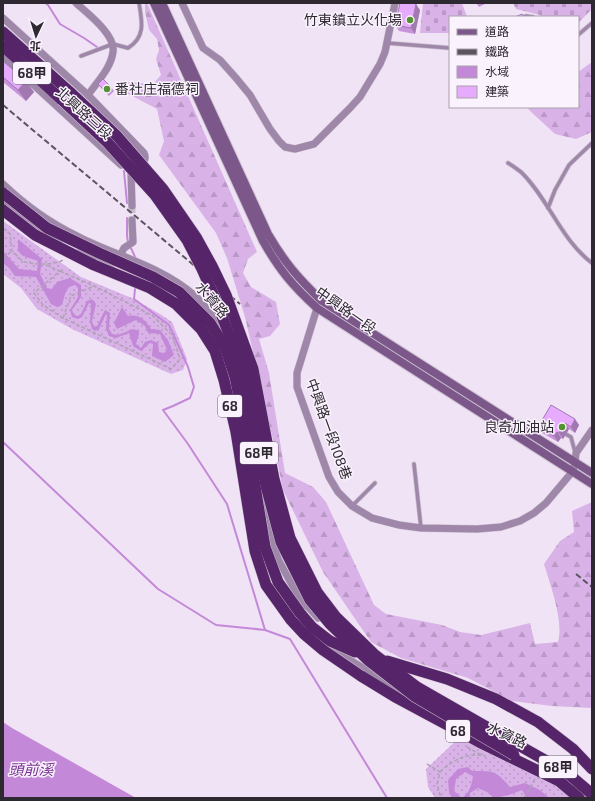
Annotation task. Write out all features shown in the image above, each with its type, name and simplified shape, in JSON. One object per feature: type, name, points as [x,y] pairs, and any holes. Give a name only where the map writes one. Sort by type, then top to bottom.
[{"type":"highway","name":"68甲","points":[[3,32],[117,136],[164,188],[196,237],[226,295],[253,369],[274,479],[290,538],[317,592],[336,617],[374,654],[404,678],[517,750],[559,781]]},
{"type":"highway","name":"68甲","points":[[3,46],[108,143],[155,195],[187,240],[214,296],[243,370],[266,486],[281,542],[310,600],[330,624],[369,661],[414,696],[517,750],[566,772],[592,794]]},
{"type":"highway","name":"68","points":[[3,194],[47,228],[153,277],[180,292],[210,323],[225,347],[235,377],[246,432],[265,547],[278,582],[296,608],[312,627],[330,640],[360,654],[447,679],[496,699],[538,722],[573,749],[592,769]]},
{"type":"highway","name":"68","points":[[3,210],[35,235],[94,265],[150,288],[176,304],[201,329],[215,351],[224,380],[236,432],[255,551],[266,585],[279,604],[304,634],[361,676],[397,698],[509,758],[559,781],[579,798]]},
{"type":"main road","name":"中興路一段","points":[[154,3],[263,242],[275,263],[288,280],[317,308],[592,484]]},
{"type":"main road","name":"中興路一段","points":[[162,3],[268,234],[280,255],[294,272],[322,301],[510,421],[575,458],[592,473]]},
{"type":"street","points":[[76,3],[109,36],[113,44],[113,52],[109,64],[88,95]]},
{"type":"street","points":[[182,3],[203,48],[220,60],[250,95],[270,129],[279,141],[285,146],[295,149],[314,144],[360,97],[380,64],[385,52],[395,3]]},
{"type":"street","name":"北興路三段","points":[[3,18],[88,95],[144,153],[146,158],[145,161],[136,170],[131,172],[126,170],[3,57]]},
{"type":"street","points":[[131,172],[132,206]]},
{"type":"street","name":"水資路","points":[[3,184],[38,213],[60,227],[174,280],[195,295],[216,320],[226,340],[237,373],[273,544],[279,561],[297,594],[309,631],[327,646],[373,674],[395,691],[437,716],[544,768],[587,798]]},
{"type":"street","name":"水資路","points":[[3,203],[42,232],[76,250],[151,283],[178,298],[206,327],[216,345],[226,376],[265,510]]},
{"type":"street","points":[[115,268],[124,248],[133,242],[132,220]]},
{"type":"street","name":"中興路一段108巷","points":[[317,308],[297,373],[297,387],[329,477],[338,492],[352,506],[372,518],[399,525],[421,528],[477,529],[501,526],[520,520],[534,513],[546,504],[573,471]]},
{"type":"street","points":[[573,471],[575,458],[592,430]]},
{"type":"street","name":"水資路","points":[[297,594],[373,674]]},
{"type":"lane","points":[[81,56],[113,44],[128,48],[135,43],[140,33],[142,24],[139,3]]},
{"type":"lane","points":[[579,35],[592,23]]},
{"type":"lane","points":[[387,43],[449,48]]},
{"type":"lane","points":[[548,208],[554,190],[569,165],[592,143]]},
{"type":"lane","points":[[508,163],[521,172],[548,208],[560,227],[592,263]]},
{"type":"lane","points":[[510,421],[547,426]]},
{"type":"lane","points":[[560,431],[571,437],[575,458]]},
{"type":"lane","points":[[414,464],[421,528]]},
{"type":"lane","points":[[352,506],[375,483]]},
{"type":"path","points":[[3,228],[10,234],[12,251],[24,262],[44,264],[60,262],[76,250]]},
{"type":"path","points":[[3,258],[12,251]]},
{"type":"path","points":[[44,264],[60,271],[94,286],[153,316],[172,335],[180,359],[171,369],[63,318],[43,305],[34,293],[60,271]]},
{"type":"path","points":[[63,318],[71,296],[94,286]]},
{"type":"path","points":[[441,798],[437,784],[440,772],[452,761],[466,756],[481,755]]},
{"type":"path","points":[[427,764],[440,772]]},
{"type":"path","points":[[524,798],[536,777]]},
{"type":"green space","points":[[145,3],[147,3],[257,252],[248,259],[243,273],[251,287],[276,302],[280,324],[270,336],[259,339],[269,373],[285,473],[313,487],[326,502],[374,605],[386,614],[442,625],[460,632],[481,635],[530,623],[535,644],[558,642],[558,613],[544,564],[560,541],[574,532],[572,511],[592,502],[592,595],[590,597],[592,599],[592,708],[552,706],[512,701],[468,678],[401,658],[371,642],[323,572],[283,490],[245,317],[227,258],[216,233],[159,155],[164,141],[157,109],[117,88],[127,82],[153,84],[161,75],[156,59],[159,50],[157,39],[149,30],[145,12]]},
{"type":"green space","points":[[423,3],[462,3],[467,16],[449,16],[449,33],[420,33]]},
{"type":"green space","points":[[513,3],[592,3],[592,9],[579,22],[579,16],[540,16],[516,9]]},
{"type":"green space","points":[[592,62],[592,132],[576,139],[555,134],[528,109],[579,108],[579,71]]},
{"type":"green space","points":[[3,221],[81,277],[134,299],[172,322],[187,359],[183,370],[171,374],[72,329],[37,309],[21,288],[3,274]]},
{"type":"green space","points":[[460,737],[552,783],[573,798],[435,798],[428,787],[426,769]]},
{"type":"water","points":[[18,239],[42,259],[40,274],[47,288],[52,289],[57,282],[70,278],[81,285],[81,297],[72,310],[74,315],[78,316],[81,314],[87,301],[92,299],[96,304],[92,321],[94,327],[97,326],[105,310],[110,313],[109,329],[112,334],[118,335],[133,329],[139,331],[136,344],[141,348],[145,342],[151,340],[158,343],[159,352],[164,353],[167,350],[160,334],[148,333],[145,326],[136,320],[117,329],[114,323],[122,307],[128,316],[139,317],[144,320],[151,329],[160,330],[168,340],[174,355],[165,362],[152,356],[153,344],[150,343],[141,351],[133,346],[129,333],[116,338],[109,336],[106,328],[107,314],[99,329],[95,331],[92,329],[90,321],[91,304],[89,303],[82,317],[78,319],[72,317],[70,310],[78,297],[78,288],[75,285],[69,287],[62,305],[57,307],[51,304],[36,277],[15,276],[3,263],[3,251],[19,269],[37,271],[38,261],[23,256],[18,251]]},
{"type":"water","name":"頭前溪","points":[[3,722],[12,728],[136,798],[3,798]]},
{"type":"water","points":[[468,767],[472,771],[485,771],[497,774],[510,787],[525,783],[540,790],[549,798],[527,798],[522,790],[509,795],[494,798],[487,792],[478,788],[470,793],[470,798],[452,798],[449,792],[448,780],[458,769]],"holes":[[[465,772],[473,776],[470,788],[467,794],[462,798],[454,791],[456,779]]]},
{"type":"building","points":[[400,3],[416,4],[411,28],[395,25]]},
{"type":"building","points":[[3,61],[26,81],[18,90],[3,77]]},
{"type":"building","points":[[103,79],[111,87],[106,92],[98,84]]},
{"type":"building","points":[[551,405],[575,419],[571,427],[565,423],[559,433],[557,432],[554,436],[538,427]]},
{"type":"waterway","points":[[45,3],[48,5],[60,24],[97,47]]},
{"type":"waterway","points":[[124,171],[127,203]]},
{"type":"waterway","points":[[127,218],[128,242]]},
{"type":"waterway","points":[[130,246],[136,259]]},
{"type":"waterway","points":[[135,289],[134,299],[169,325],[188,367],[194,387],[190,398],[163,410],[188,444],[227,504],[265,630]]},
{"type":"waterway","points":[[3,442],[158,589],[216,625],[265,630],[290,639],[387,798]]},
{"type":"tunnel","points":[[132,206],[132,220]]},
{"type":"railway","points":[[3,105],[240,304]]},
{"type":"railway","points":[[576,574],[592,587]]},
{"type":"place","name":"竹東鎮立火化場","points":[[410,20]]},
{"type":"place","name":"番社庄福德祠","points":[[107,89]]},
{"type":"place","name":"良奇加油站","points":[[562,427]]}]
